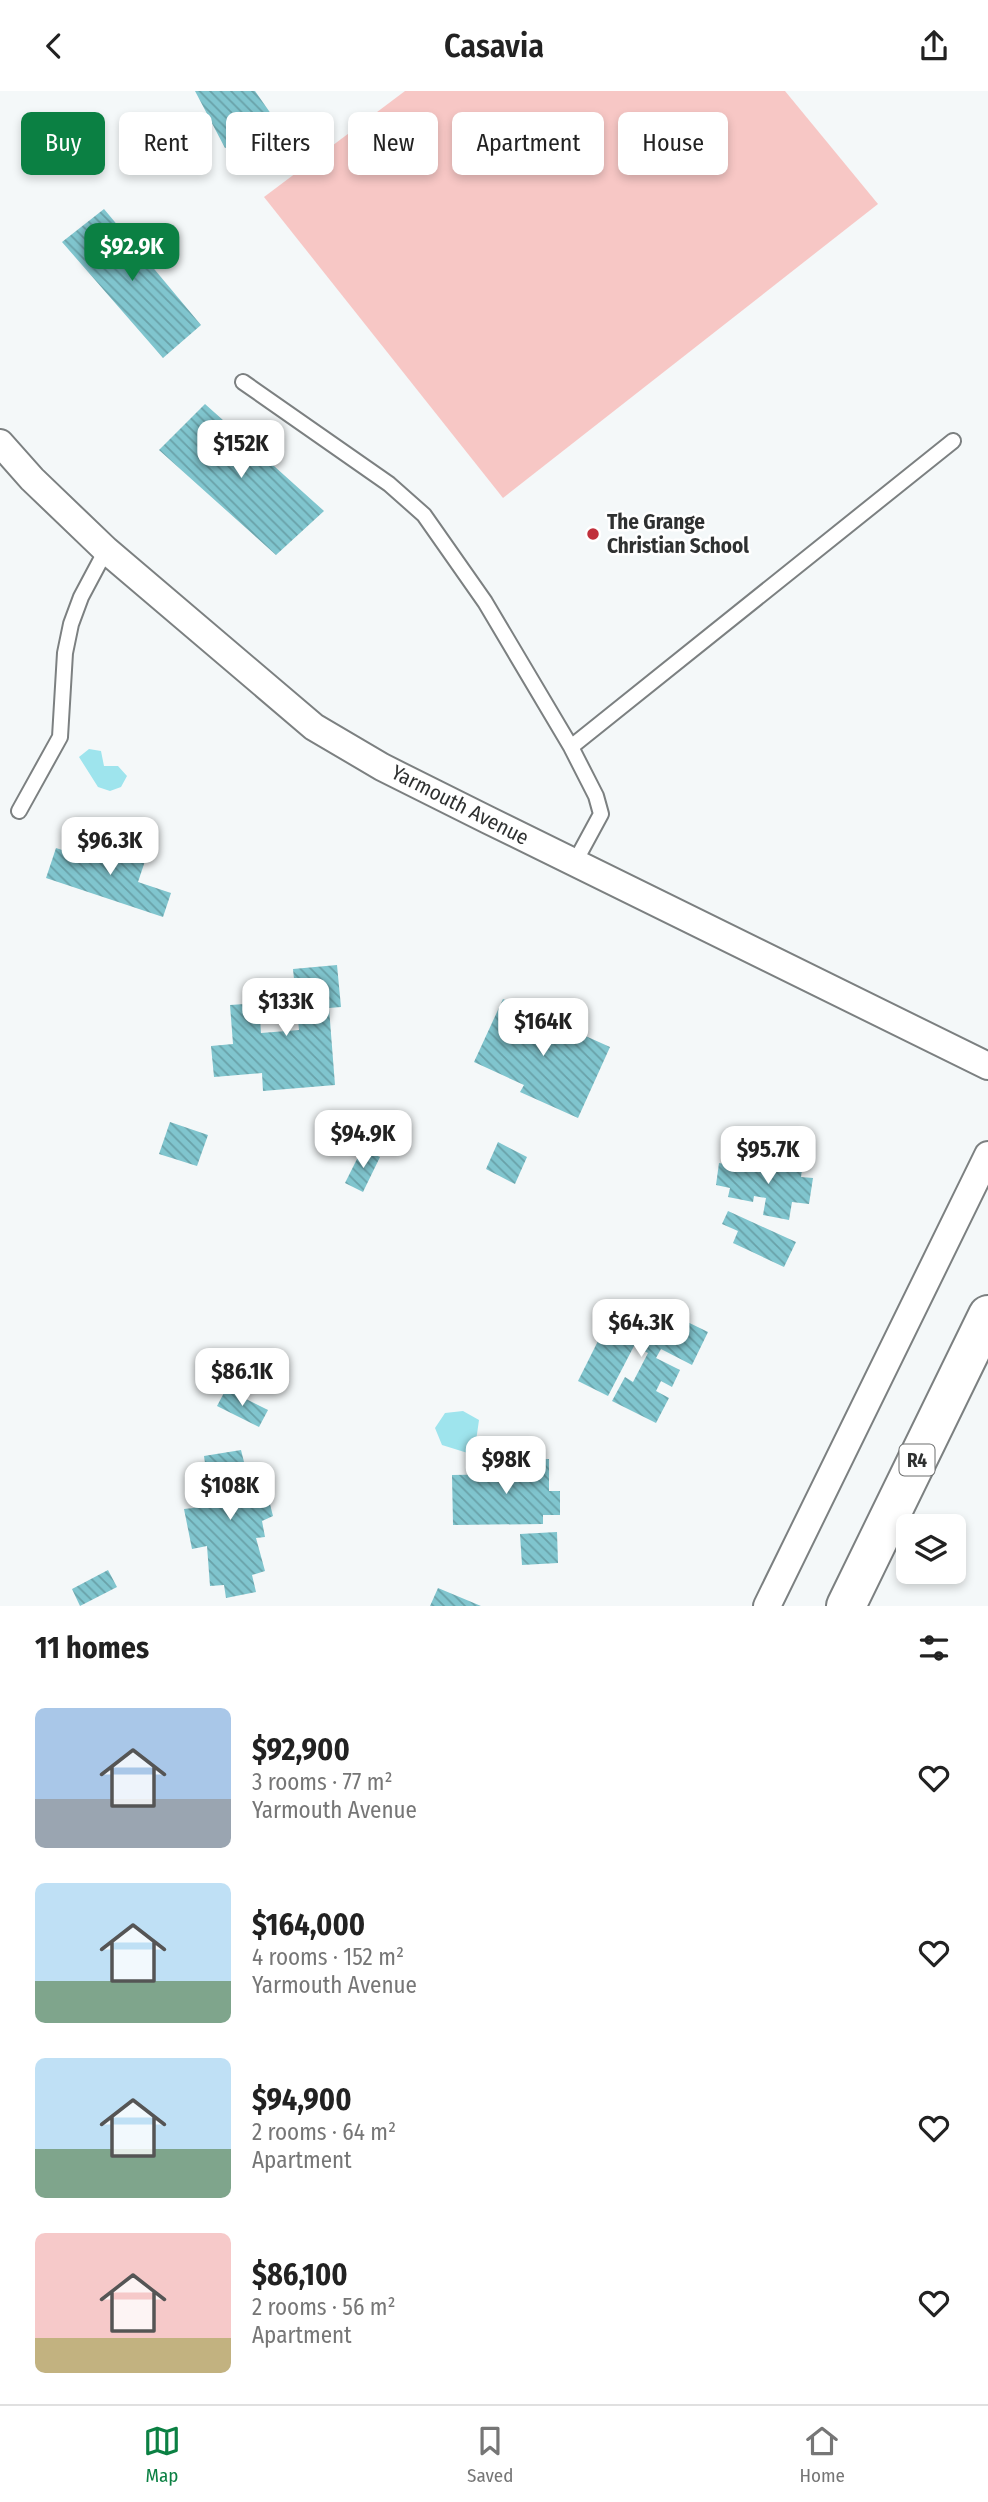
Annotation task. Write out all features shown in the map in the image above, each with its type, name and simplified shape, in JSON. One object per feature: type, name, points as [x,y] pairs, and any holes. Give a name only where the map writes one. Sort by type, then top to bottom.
[{"type":"highway","name":"R4","points":[[846,1606],[988,1315]]},
{"type":"street","name":"Yarmouth Avenue","points":[[0,443],[32,479],[106,550],[314,727],[382,767],[988,1066]]},
{"type":"street","points":[[766,1606],[988,1155]]},
{"type":"lane","points":[[243,382],[419,509],[485,602],[572,747],[596,796],[601,814],[575,862]]},
{"type":"lane","points":[[572,747],[953,440]]},
{"type":"lane","points":[[19,811],[60,737],[65,653],[71,624],[81,597],[106,550]]},
{"type":"shaded area","points":[[405,91],[785,91],[878,204],[503,498],[264,197],[293,175],[334,175],[334,144],[348,134],[348,175],[438,175],[438,112],[377,112]]},
{"type":"water","points":[[89,749],[101,751],[104,766],[118,766],[127,776],[121,787],[110,791],[98,787],[79,757]]},
{"type":"water","points":[[463,1411],[479,1420],[474,1455],[442,1445],[435,1428],[445,1413]]},
{"type":"building","points":[[195,91],[255,91],[270,112],[226,112],[225,148],[212,123],[212,112],[206,112]]},
{"type":"building","points":[[104,209],[201,325],[163,358],[62,242]]},
{"type":"building","points":[[205,404],[324,511],[276,555],[159,450]]},
{"type":"building","points":[[100,839],[147,855],[138,882],[171,893],[163,917],[46,878],[56,848],[93,860]]},
{"type":"building","points":[[337,965],[341,1007],[329,1008],[335,1085],[263,1091],[262,1073],[214,1077],[211,1046],[233,1044],[230,1005],[259,1003],[261,1033],[299,1030],[293,969]]},
{"type":"building","points":[[503,999],[610,1047],[578,1118],[520,1092],[524,1085],[474,1062]]},
{"type":"building","points":[[170,1122],[208,1135],[197,1166],[159,1154]]},
{"type":"building","points":[[498,1142],[527,1157],[515,1184],[486,1169]]},
{"type":"building","points":[[362,1149],[380,1157],[363,1192],[345,1183]]},
{"type":"building","points":[[773,1158],[803,1163],[801,1177],[813,1178],[809,1204],[792,1202],[789,1220],[763,1215],[766,1198],[754,1196],[753,1202],[728,1197],[730,1188],[716,1185],[719,1163],[770,1172]]},
{"type":"building","points":[[728,1211],[796,1242],[784,1267],[733,1243],[738,1231],[722,1224]]},
{"type":"building","points":[[617,1303],[664,1327],[671,1314],[708,1332],[692,1365],[661,1349],[656,1358],[680,1370],[672,1387],[661,1381],[656,1391],[669,1398],[656,1423],[612,1401],[625,1377],[633,1382],[648,1353],[634,1346],[608,1396],[578,1381]]},
{"type":"building","points":[[226,1389],[268,1410],[259,1427],[217,1406]]},
{"type":"building","points":[[241,1450],[247,1474],[261,1469],[273,1516],[262,1521],[265,1537],[256,1538],[265,1571],[252,1575],[256,1592],[226,1598],[224,1585],[210,1586],[207,1546],[192,1549],[184,1509],[202,1507],[194,1483],[207,1477],[204,1456]]},
{"type":"building","points":[[517,1459],[549,1459],[549,1491],[560,1491],[560,1515],[543,1515],[543,1524],[453,1525],[452,1475],[517,1474]]},
{"type":"building","points":[[557,1532],[558,1563],[522,1565],[520,1534]]},
{"type":"building","points":[[108,1570],[117,1587],[80,1606],[72,1589]]},
{"type":"building","points":[[438,1588],[481,1606],[430,1606]]},
{"type":"place","name":"The Grange Christian School","points":[[593,534]]}]
